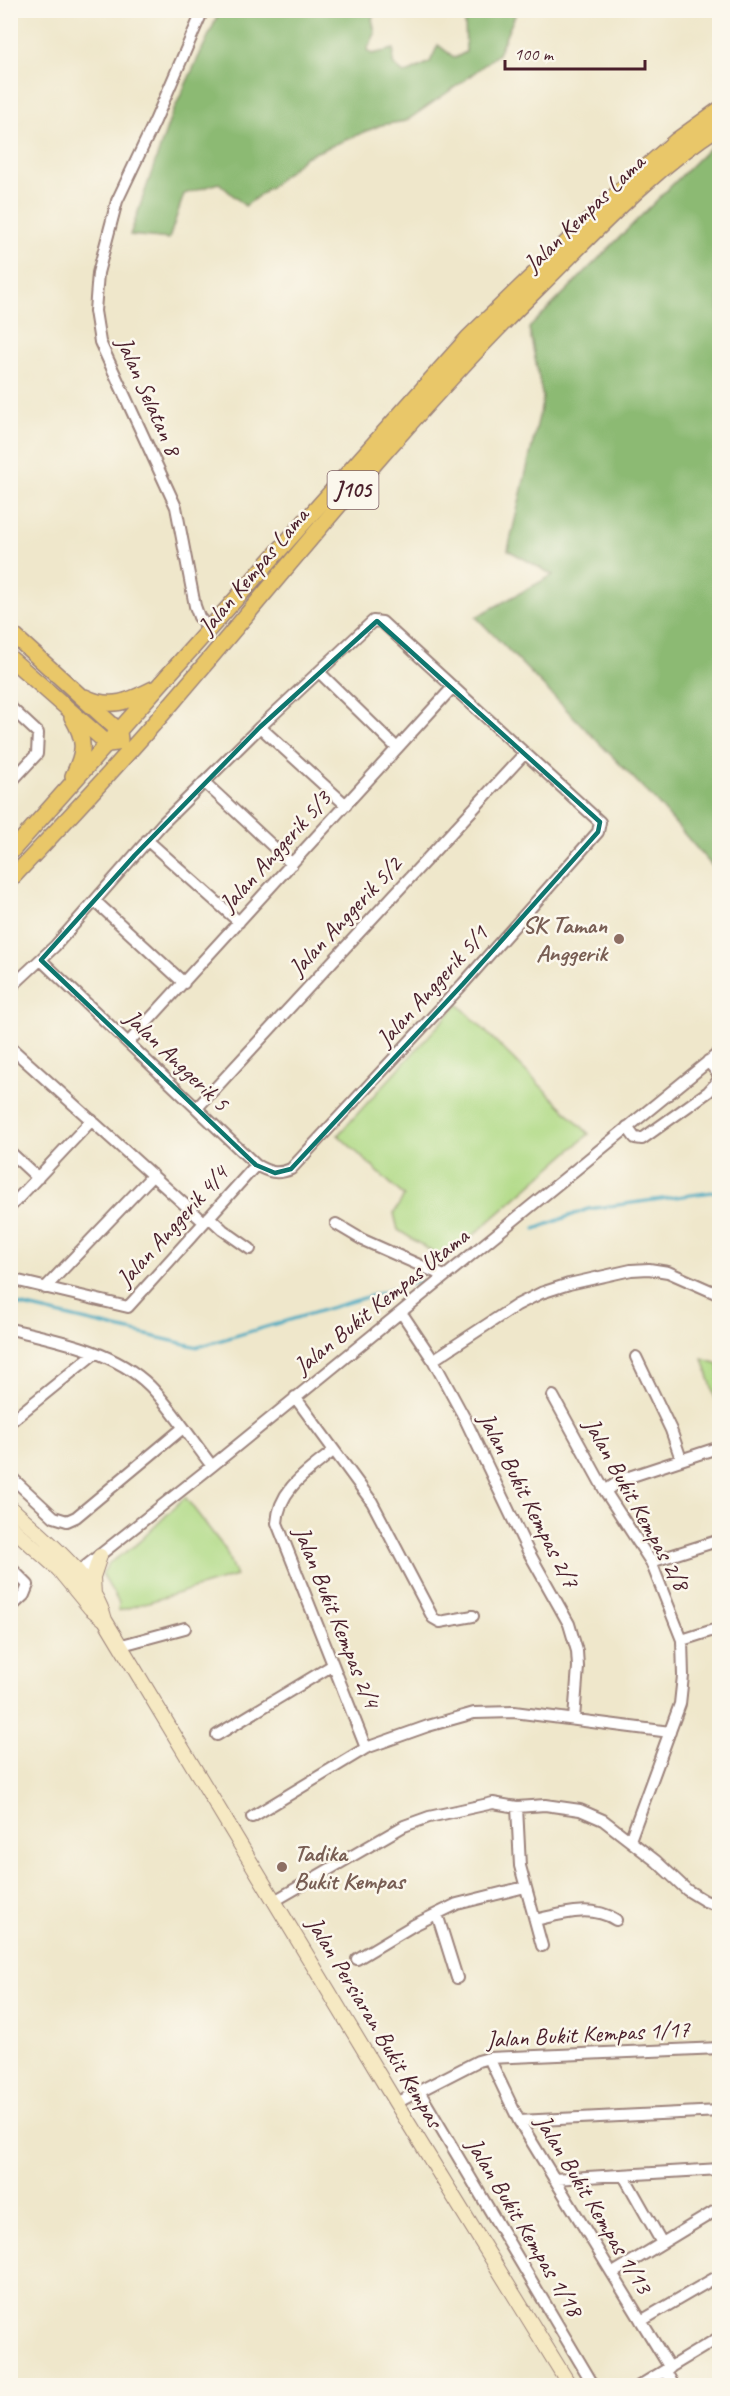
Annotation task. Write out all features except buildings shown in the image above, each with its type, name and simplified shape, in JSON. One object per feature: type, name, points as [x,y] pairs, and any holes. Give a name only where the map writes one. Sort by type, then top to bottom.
[{"type":"main road","name":"Jalan Kempas Lama","points":[[10,853],[115,739],[159,686],[468,338],[627,184],[677,140],[720,110]]},
{"type":"main road","name":"Jalan Kempas Lama","points":[[10,880],[173,701],[477,348],[635,192],[682,151],[720,126]]},
{"type":"main road","points":[[10,632],[77,693],[115,739],[114,761],[86,799]]},
{"type":"main road","points":[[10,658],[69,711],[115,739],[136,736],[173,701]]},
{"type":"main road","points":[[77,693],[91,700],[111,705],[123,703],[159,686]]},
{"type":"main road","points":[[64,795],[81,761],[83,744],[78,727],[69,711]]},
{"type":"street","name":"Jalan Selatan 8","points":[[203,10],[155,121],[117,201],[98,273],[95,311],[100,342],[176,507],[195,606],[199,617],[210,630]]},
{"type":"street","points":[[10,988],[41,960],[147,840],[204,782],[370,624],[382,622],[525,753]]},
{"type":"street","points":[[319,672],[397,748]]},
{"type":"street","name":"Jalan Anggerik 5/3","points":[[128,1043],[453,687]]},
{"type":"street","points":[[10,707],[38,733],[37,754],[10,783]]},
{"type":"street","points":[[260,727],[346,805]]},
{"type":"street","name":"Jalan Anggerik 5/1","points":[[256,1165],[275,1173],[291,1169],[463,984],[600,828],[598,819],[525,753]]},
{"type":"street","name":"Jalan Anggerik 5/2","points":[[197,1108],[525,753]]},
{"type":"street","points":[[204,782],[292,864]]},
{"type":"street","points":[[147,840],[239,922]]},
{"type":"street","points":[[95,901],[183,983]]},
{"type":"street","name":"Jalan Anggerik 5","points":[[41,960],[256,1165]]},
{"type":"street","points":[[10,1047],[153,1175],[207,1220],[250,1249]]},
{"type":"street","name":"Jalan Bukit Kempas Utama","points":[[73,1577],[720,1052]]},
{"type":"street","points":[[627,1127],[635,1138],[642,1139],[708,1092],[719,1080],[718,1074],[708,1061]]},
{"type":"street","points":[[10,1207],[92,1120]]},
{"type":"street","points":[[10,1152],[38,1178]]},
{"type":"street","name":"Jalan Anggerik 4/4","points":[[10,1279],[128,1307],[256,1165]]},
{"type":"street","points":[[45,1288],[153,1175]]},
{"type":"street","points":[[336,1224],[363,1240],[444,1276]]},
{"type":"street","points":[[433,1360],[517,1305],[541,1293],[569,1284],[631,1270],[649,1269],[668,1272],[720,1294]]},
{"type":"street","name":"Jalan Bukit Kempas 2/7","points":[[401,1312],[433,1360],[474,1438],[528,1551],[569,1624],[577,1651],[578,1667],[574,1719]]},
{"type":"street","points":[[10,1329],[112,1360],[150,1386],[212,1466]]},
{"type":"street","points":[[10,1422],[95,1353]]},
{"type":"street","points":[[636,1357],[671,1430],[681,1459]]},
{"type":"street","name":"Jalan Bukit Kempas 2/8","points":[[553,1396],[605,1491],[651,1562],[682,1640],[683,1676],[680,1704],[630,1840]]},
{"type":"street","points":[[295,1397],[372,1502],[433,1618],[440,1622],[473,1616]]},
{"type":"street","points":[[10,1476],[54,1518],[67,1521],[76,1517],[183,1428]]},
{"type":"street","points":[[605,1491],[623,1479],[720,1447]]},
{"type":"street","name":"Jalan Bukit Kempas 2/4","points":[[333,1451],[288,1489],[278,1508],[277,1524],[366,1748]]},
{"type":"street","name":"Jalan Persiaran Bukit Kempas","points":[[10,1507],[73,1577],[94,1595],[102,1606],[105,1620]]},
{"type":"street","name":"Jalan Persiaran Bukit Kempas","points":[[10,1526],[58,1569],[73,1577],[90,1608],[105,1620],[122,1645],[396,2103],[570,2385]]},
{"type":"street","points":[[651,1562],[720,1540]]},
{"type":"street","points":[[94,1595],[93,1577],[100,1556]]},
{"type":"street","points":[[10,1567],[28,1585],[24,1595],[10,1608]]},
{"type":"street","points":[[122,1645],[185,1628]]},
{"type":"street","points":[[682,1640],[720,1628]]},
{"type":"street","points":[[217,1735],[333,1665]]},
{"type":"street","points":[[252,1817],[366,1748],[428,1726],[474,1713],[514,1712],[670,1732]]},
{"type":"street","points":[[276,1900],[404,1826],[429,1817],[493,1803],[517,1807],[545,1805],[580,1810],[603,1820],[630,1840],[687,1890],[705,1901],[720,1906]]},
{"type":"street","points":[[517,1807],[518,1846],[525,1887],[542,1946]]},
{"type":"street","points":[[357,1959],[456,1904],[525,1887]]},
{"type":"street","points":[[535,1920],[573,1911],[605,1913],[616,1920]]},
{"type":"street","points":[[437,1914],[457,1978]]},
{"type":"street","name":"Jalan Bukit Kempas 1/17","points":[[396,2103],[478,2061],[489,2058],[720,2048]]},
{"type":"street","name":"Jalan Bukit Kempas 1/13","points":[[489,2058],[519,2121],[613,2273],[668,2369],[674,2385]]},
{"type":"street","name":"Jalan Bukit Kempas 1/18","points":[[419,2091],[594,2385]]},
{"type":"street","points":[[519,2121],[720,2111]]},
{"type":"street","points":[[554,2179],[720,2169]]},
{"type":"street","points":[[624,2176],[662,2243]]},
{"type":"street","points":[[613,2273],[720,2208]]},
{"type":"street","points":[[641,2321],[720,2276]]},
{"type":"street","points":[[639,2385],[720,2337]]},
{"type":"highlighted area","points":[[377,621],[600,822],[598,832],[463,984],[291,1169],[275,1173],[256,1165],[41,960],[135,855],[260,727]]},
{"type":"green space","points":[[220,11],[377,11],[372,18],[375,34],[367,50],[372,54],[394,49],[393,64],[405,74],[430,62],[438,45],[455,58],[466,52],[465,20],[461,11],[517,11],[498,54],[406,121],[381,125],[305,157],[245,206],[219,183],[184,194],[169,239],[130,235],[171,116]]},
{"type":"green space","points":[[719,138],[719,874],[653,798],[476,617],[553,575],[508,550],[543,399],[529,328]]},
{"type":"green space","points":[[458,1004],[589,1134],[445,1260],[398,1230],[394,1213],[404,1196],[338,1135]]},
{"type":"green space","points":[[703,1359],[719,1364],[719,1410]]},
{"type":"green space","points":[[185,1497],[225,1549],[236,1576],[118,1611],[119,1603],[102,1574],[109,1563],[136,1545]]},
{"type":"waterway","points":[[535,1229],[588,1209],[720,1191]]},
{"type":"waterway","points":[[10,1303],[198,1347],[421,1281]]},
{"type":"place","name":"SK Taman Anggerik","points":[[619,939]]},
{"type":"place","name":"Tadika Bukit Kempas","points":[[282,1867]]}]
